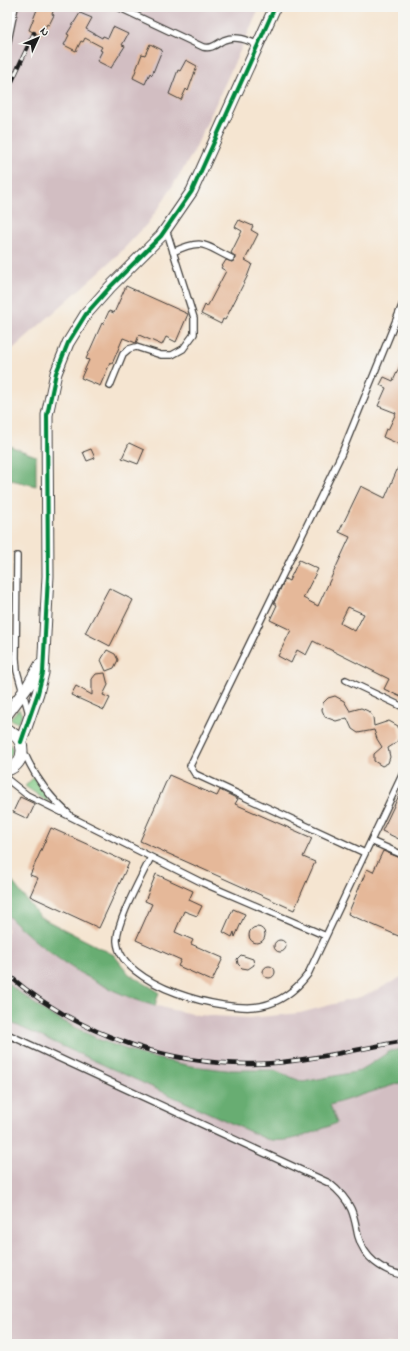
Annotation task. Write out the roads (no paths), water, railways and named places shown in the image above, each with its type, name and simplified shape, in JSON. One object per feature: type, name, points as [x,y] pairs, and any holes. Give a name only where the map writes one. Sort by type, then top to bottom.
[{"type":"street","points":[[7,770],[19,762],[23,752],[22,745],[29,718],[41,683],[48,576],[47,415],[52,387],[68,343],[86,314],[110,287],[147,251],[183,206],[200,175],[275,7]]},
{"type":"street","points":[[7,714],[24,693],[43,659]]},
{"type":"street","points":[[7,732],[14,734],[22,745]]},
{"type":"lane","points":[[7,46],[15,7]]},
{"type":"lane","points":[[118,7],[204,47],[212,47],[226,39],[234,38],[247,40],[258,45]]},
{"type":"lane","points":[[110,386],[123,354],[129,349],[136,347],[155,354],[166,355],[183,349],[192,339],[195,329],[194,318],[166,229]]},
{"type":"lane","points":[[174,252],[189,245],[200,244],[232,258]]},
{"type":"lane","points":[[365,853],[195,774],[190,766],[341,455],[403,303]]},
{"type":"lane","points":[[17,556],[16,658],[29,718]]},
{"type":"lane","points":[[346,680],[403,707]]},
{"type":"lane","points":[[22,745],[32,768],[46,790],[76,819]]},
{"type":"lane","points":[[19,762],[7,779],[26,795],[227,894],[326,936]]},
{"type":"lane","points":[[151,857],[119,928],[117,942],[121,954],[128,964],[168,989],[195,1000],[226,1007],[250,1008],[271,1004],[288,995],[302,982],[326,936],[403,773]]},
{"type":"lane","points":[[371,841],[403,855]]},
{"type":"lane","points":[[7,1034],[329,1183],[347,1202],[355,1219],[361,1243],[369,1257],[383,1269],[403,1275]]},
{"type":"railway","points":[[7,92],[34,33]]},
{"type":"railway","points":[[7,974],[35,996],[98,1032],[132,1045],[167,1055],[202,1061],[238,1064],[274,1063],[403,1041]]}]
